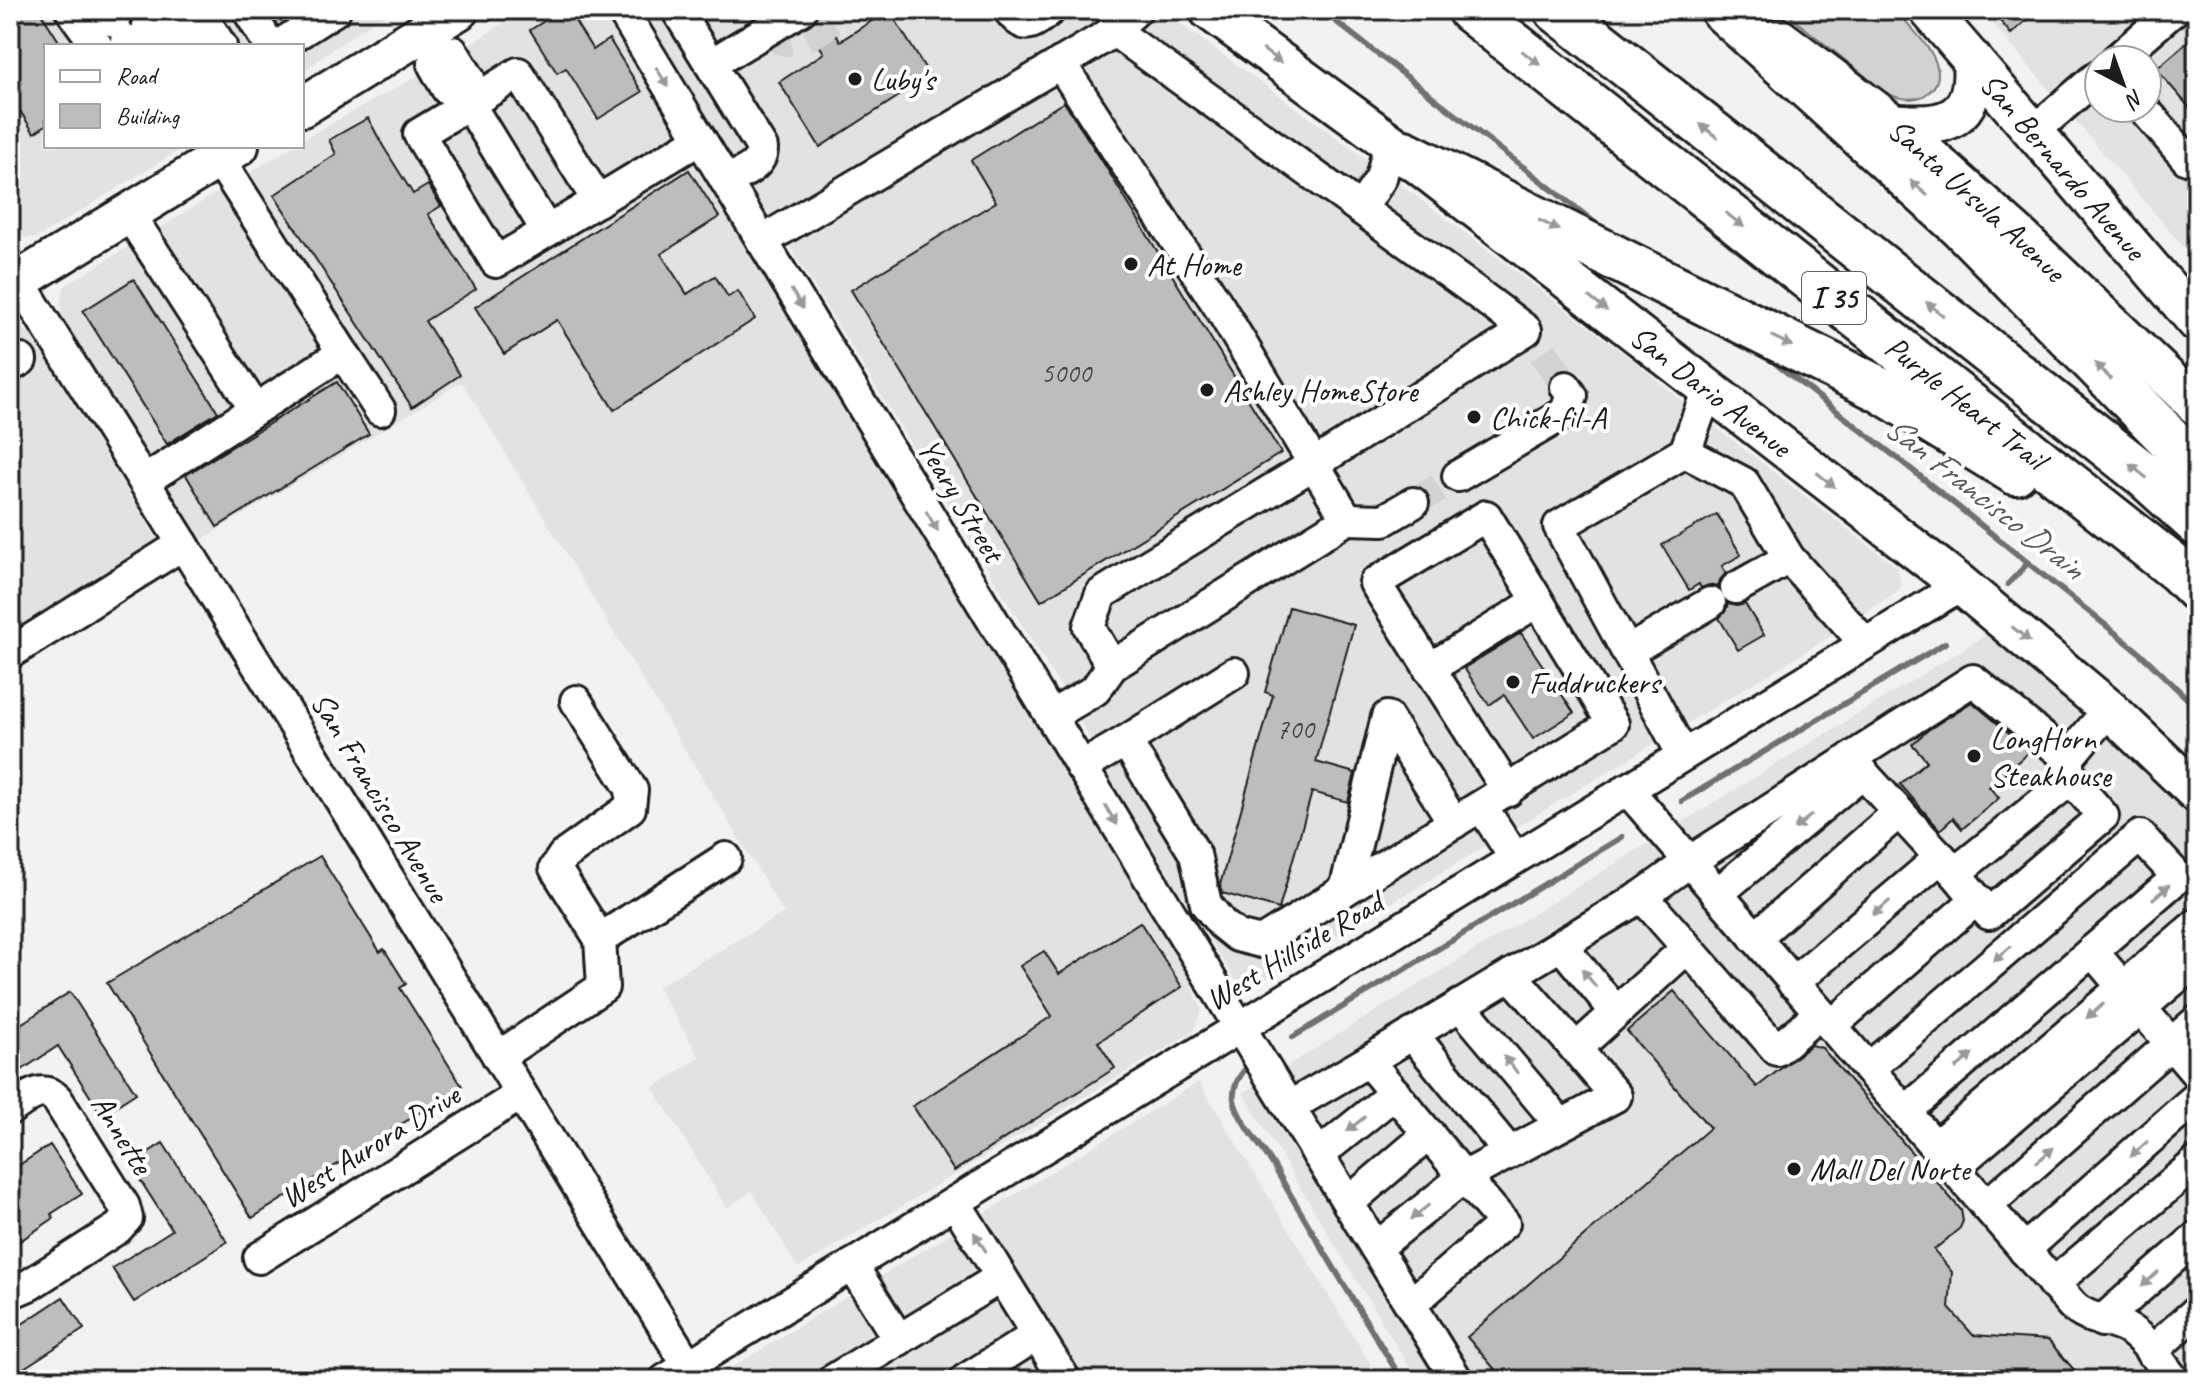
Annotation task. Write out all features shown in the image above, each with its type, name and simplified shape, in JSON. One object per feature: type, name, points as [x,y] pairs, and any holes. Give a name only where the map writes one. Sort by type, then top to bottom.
[{"type":"highway","name":"Purple Heart Trail","points":[[1470,10],[2188,580]]},
{"type":"highway","name":"Purple Heart Trail","points":[[1557,10],[2143,474],[2197,523]]},
{"type":"highway","points":[[1723,10],[1962,227],[2197,467]]},
{"type":"highway","points":[[1397,148],[1879,389],[2188,580]]},
{"type":"main road","name":"San Dario Avenue","points":[[1209,10],[1397,148],[1961,585],[2109,709],[2197,793]]},
{"type":"main road","name":"Santa Ursula Avenue","points":[[1743,10],[1892,123],[2021,238],[2197,406]]},
{"type":"main road","name":"San Bernardo Avenue","points":[[1929,10],[2197,322]]},
{"type":"main road","points":[[304,102],[442,30]]},
{"type":"main road","points":[[1892,123],[1922,126],[1946,121],[1959,113],[1969,100],[1973,80],[1972,59]]},
{"type":"main road","points":[[13,278],[129,214],[229,152]]},
{"type":"street","points":[[71,10],[184,44]]},
{"type":"street","points":[[218,10],[258,44]]},
{"type":"street","points":[[248,10],[258,44]]},
{"type":"street","points":[[258,44],[335,10]]},
{"type":"street","name":"Yeary Street","points":[[622,10],[1457,1380]]},
{"type":"street","points":[[677,10],[762,148],[758,163],[726,181]]},
{"type":"street","points":[[711,64],[801,10]]},
{"type":"street","points":[[1009,10],[1017,22],[1026,25],[1050,10]]},
{"type":"street","points":[[762,241],[1060,63],[1113,30],[1136,10]]},
{"type":"street","points":[[2135,44],[2174,10]]},
{"type":"street","points":[[139,29],[211,44]]},
{"type":"street","points":[[442,30],[469,78],[466,97],[547,231]]},
{"type":"street","points":[[1112,666],[1089,627],[1101,594],[1314,464],[1535,341],[1361,209],[1113,30]]},
{"type":"street","points":[[1060,63],[1220,308],[1347,519]]},
{"type":"street","points":[[598,201],[518,73],[466,97],[419,134],[496,262],[598,201],[700,139]]},
{"type":"street","points":[[2034,131],[2083,89]]},
{"type":"street","points":[[2157,124],[2187,159]]},
{"type":"street","points":[[1361,209],[1397,148]]},
{"type":"street","points":[[229,152],[343,353],[380,410]]},
{"type":"street","points":[[129,214],[255,409]]},
{"type":"street","name":"San Francisco Avenue","points":[[13,278],[144,481],[498,1057],[683,1375]]},
{"type":"street","points":[[144,481],[343,353]]},
{"type":"street","points":[[1458,476],[1565,413],[1572,396],[1566,387]]},
{"type":"street","points":[[1683,755],[1559,526],[1685,452],[1708,389]]},
{"type":"street","points":[[1685,452],[1744,483],[1789,558],[1865,643]]},
{"type":"street","points":[[1051,716],[1095,690],[1112,666],[1347,519],[1384,520],[1413,503]]},
{"type":"street","points":[[1126,741],[1195,854],[1206,904],[1222,924],[1237,936],[1261,942],[1508,791],[1613,724],[1486,516],[1375,583],[1508,791]]},
{"type":"street","points":[[10,653],[183,544]]},
{"type":"street","points":[[1627,652],[1789,558]]},
{"type":"street","name":"West Hillside Road","points":[[683,1375],[852,1265],[1961,585]]},
{"type":"street","points":[[1429,669],[1538,601]]},
{"type":"street","points":[[1081,767],[1234,673]]},
{"type":"street","points":[[1289,1107],[1642,896],[1689,862],[1856,765],[1973,680],[2070,768],[2103,816],[2140,836],[2178,877],[1905,1112]]},
{"type":"street","points":[[498,1057],[603,987],[600,939],[555,868],[563,856],[630,808],[632,790],[576,701]]},
{"type":"street","points":[[1793,983],[2070,768],[2109,709]]},
{"type":"street","points":[[1345,890],[1387,717],[1454,823]]},
{"type":"street","points":[[1856,765],[1989,914],[2103,816]]},
{"type":"street","points":[[1717,894],[1856,765]]},
{"type":"street","points":[[1627,789],[2079,1313],[2133,1332],[2174,1380]]},
{"type":"street","points":[[1482,807],[1515,858]]},
{"type":"street","points":[[1755,938],[1899,812]]},
{"type":"street","points":[[1868,1069],[2140,836]]},
{"type":"street","points":[[600,939],[726,858]]},
{"type":"street","points":[[1642,896],[1777,1050],[1825,1019],[1977,899]]},
{"type":"street","points":[[1944,1158],[2131,999],[2197,924]]},
{"type":"street","points":[[1561,945],[1616,1012]]},
{"type":"street","points":[[1576,1049],[1687,948]]},
{"type":"street","points":[[2092,951],[2197,1074]]},
{"type":"street","points":[[2131,999],[2197,960]]},
{"type":"street","points":[[1376,1248],[1464,1177],[1616,1096],[1511,975]]},
{"type":"street","points":[[1460,1005],[1561,1125]]},
{"type":"street","points":[[1986,1206],[2197,1021]]},
{"type":"street","points":[[1412,1034],[1509,1152]]},
{"type":"street","points":[[1368,1061],[1504,1223],[1411,1304]]},
{"type":"street","name":"Annette","points":[[10,1109],[39,1092],[52,1093],[124,1206],[127,1218],[118,1228],[29,1285],[15,1291],[10,1288]]},
{"type":"street","points":[[1318,1155],[1395,1093]]},
{"type":"street","name":"West Aurora Drive","points":[[259,1258],[520,1095]]},
{"type":"street","points":[[2024,1250],[2197,1097]]},
{"type":"street","points":[[1348,1203],[1429,1134]]},
{"type":"street","points":[[2053,1284],[2197,1162]]},
{"type":"street","points":[[955,1202],[1065,1380]]},
{"type":"street","points":[[2102,1321],[2197,1237]]},
{"type":"street","points":[[852,1265],[899,1340]]},
{"type":"street","points":[[833,1380],[1001,1277]]},
{"type":"street","points":[[2151,1352],[2197,1311]]},
{"type":"street","points":[[965,1380],[1037,1335]]},
{"type":"shaded area","points":[[10,10],[392,10],[304,71],[304,44],[44,44],[44,148],[183,148],[37,238],[25,238],[10,219]]},
{"type":"shaded area","points":[[526,10],[601,10],[1185,969],[1202,1010],[1193,1032],[798,1268],[752,1191],[727,1208],[653,1088],[700,1057],[657,987],[784,913],[462,382],[199,541],[58,315],[63,312],[60,305],[64,287],[69,283],[290,148],[304,148],[304,140],[312,134],[414,78]]},
{"type":"shaded area","points":[[634,10],[1161,10],[1372,163],[1633,360],[1898,568],[1901,586],[1831,636],[1258,984],[1238,983],[1112,784],[1066,696],[786,241],[762,218]]},
{"type":"shaded area","points":[[1782,10],[1895,10],[1930,51],[1938,75],[1935,86],[1917,98],[1889,94]]},
{"type":"shaded area","points":[[1981,10],[2197,10],[2197,263]]},
{"type":"shaded area","points":[[10,327],[28,330],[158,541],[10,632]]},
{"type":"shaded area","points":[[1991,632],[2065,693],[2197,816],[2197,1380],[1417,1380],[1243,1093]]},
{"type":"shaded area","points":[[1199,1082],[1380,1380],[711,1380]]},
{"type":"building","points":[[25,10],[39,10],[61,44],[44,44],[44,126],[34,133],[10,95],[10,20]]},
{"type":"building","points":[[562,10],[568,10],[593,50],[609,39],[642,92],[598,119],[566,68],[557,73],[530,30]]},
{"type":"building","name":"Luby's","points":[[889,10],[930,76],[820,147],[779,82],[824,53],[808,27],[819,12],[840,41]]},
{"type":"building","points":[[1991,10],[2038,10],[2011,34]]},
{"type":"building","points":[[2197,34],[2197,116],[2163,77],[2163,63]]},
{"type":"building","points":[[1064,102],[1281,453],[1041,601],[851,290],[996,202],[971,160]]},
{"type":"building","points":[[368,118],[413,194],[428,185],[441,206],[428,214],[476,289],[425,321],[460,375],[412,407],[274,195],[336,154],[329,140]]},
{"type":"building","points":[[689,170],[719,217],[661,254],[687,294],[715,276],[728,297],[738,291],[755,319],[614,410],[557,320],[504,354],[475,307]]},
{"type":"building","points":[[134,279],[218,412],[167,444],[83,311]]},
{"type":"building","points":[[337,382],[369,434],[217,527],[186,475]]},
{"type":"building","points":[[1717,514],[1741,555],[1722,566],[1726,573],[1718,587],[1709,585],[1701,588],[1699,584],[1689,590],[1662,545]]},
{"type":"building","points":[[1728,604],[1745,604],[1764,635],[1738,650],[1719,618]]},
{"type":"building","points":[[1289,607],[1354,625],[1316,762],[1355,773],[1348,802],[1312,792],[1279,909],[1222,893],[1220,885],[1273,695],[1265,692]]},
{"type":"building","name":"Fuddruckers","points":[[1521,633],[1574,713],[1533,739],[1504,695],[1489,705],[1464,668]]},
{"type":"building","name":"LongHorn Steakhouse","points":[[1972,702],[2030,751],[1989,787],[1999,798],[1962,829],[1953,818],[1940,830],[1900,784],[1927,761],[1912,744]]},
{"type":"building","points":[[320,856],[380,952],[384,949],[406,984],[400,988],[462,1086],[252,1218],[107,983]]},
{"type":"building","points":[[1140,922],[1182,987],[1098,1042],[1115,1068],[954,1171],[913,1106],[1052,1016],[1020,966],[1044,951],[1059,974]]},
{"type":"building","name":"Mall Del Norte","points":[[1674,991],[1757,1087],[1811,1045],[1822,1048],[1961,1210],[1963,1221],[1960,1228],[1934,1250],[1952,1272],[1949,1308],[1973,1335],[2048,1340],[2083,1380],[1504,1380],[1467,1337],[1710,1128],[1627,1031]]},
{"type":"building","points":[[70,992],[136,1093],[102,1115],[58,1046],[10,1078],[10,1031]]},
{"type":"building","points":[[163,1143],[227,1242],[134,1302],[112,1268],[172,1230],[130,1164]]},
{"type":"building","points":[[50,1145],[82,1194],[51,1214],[54,1218],[17,1243],[10,1232],[10,1171]]},
{"type":"building","points":[[63,1297],[84,1329],[10,1377],[10,1332]]},
{"type":"waterway","name":"San Francisco Drain","points":[[1321,10],[1603,229]]},
{"type":"waterway","name":"San Francisco Drain","points":[[1766,356],[2139,652],[2197,708]]},
{"type":"waterway","points":[[2008,584],[2028,563]]},
{"type":"waterway","points":[[1682,801],[1945,643]]},
{"type":"waterway","points":[[1293,1037],[1622,837]]},
{"type":"waterway","points":[[1247,1067],[1234,1091],[1236,1108],[1402,1380]]},
{"type":"tunnel","points":[[763,32],[785,40],[796,40],[818,31],[843,10]]},
{"type":"tunnel","points":[[1543,352],[1566,387]]},
{"type":"tunnel","points":[[1413,503],[1458,476]]},
{"type":"place","name":"Luby's","points":[[855,79]]},
{"type":"place","name":"At Home","points":[[1131,264]]},
{"type":"place","name":"Ashley HomeStore","points":[[1207,390]]},
{"type":"place","name":"Chick-fil-A","points":[[1474,417]]},
{"type":"place","name":"Fuddruckers","points":[[1513,682]]},
{"type":"place","name":"LongHorn Steakhouse","points":[[1974,756]]},
{"type":"place","name":"Mall Del Norte","points":[[1794,1169]]}]
